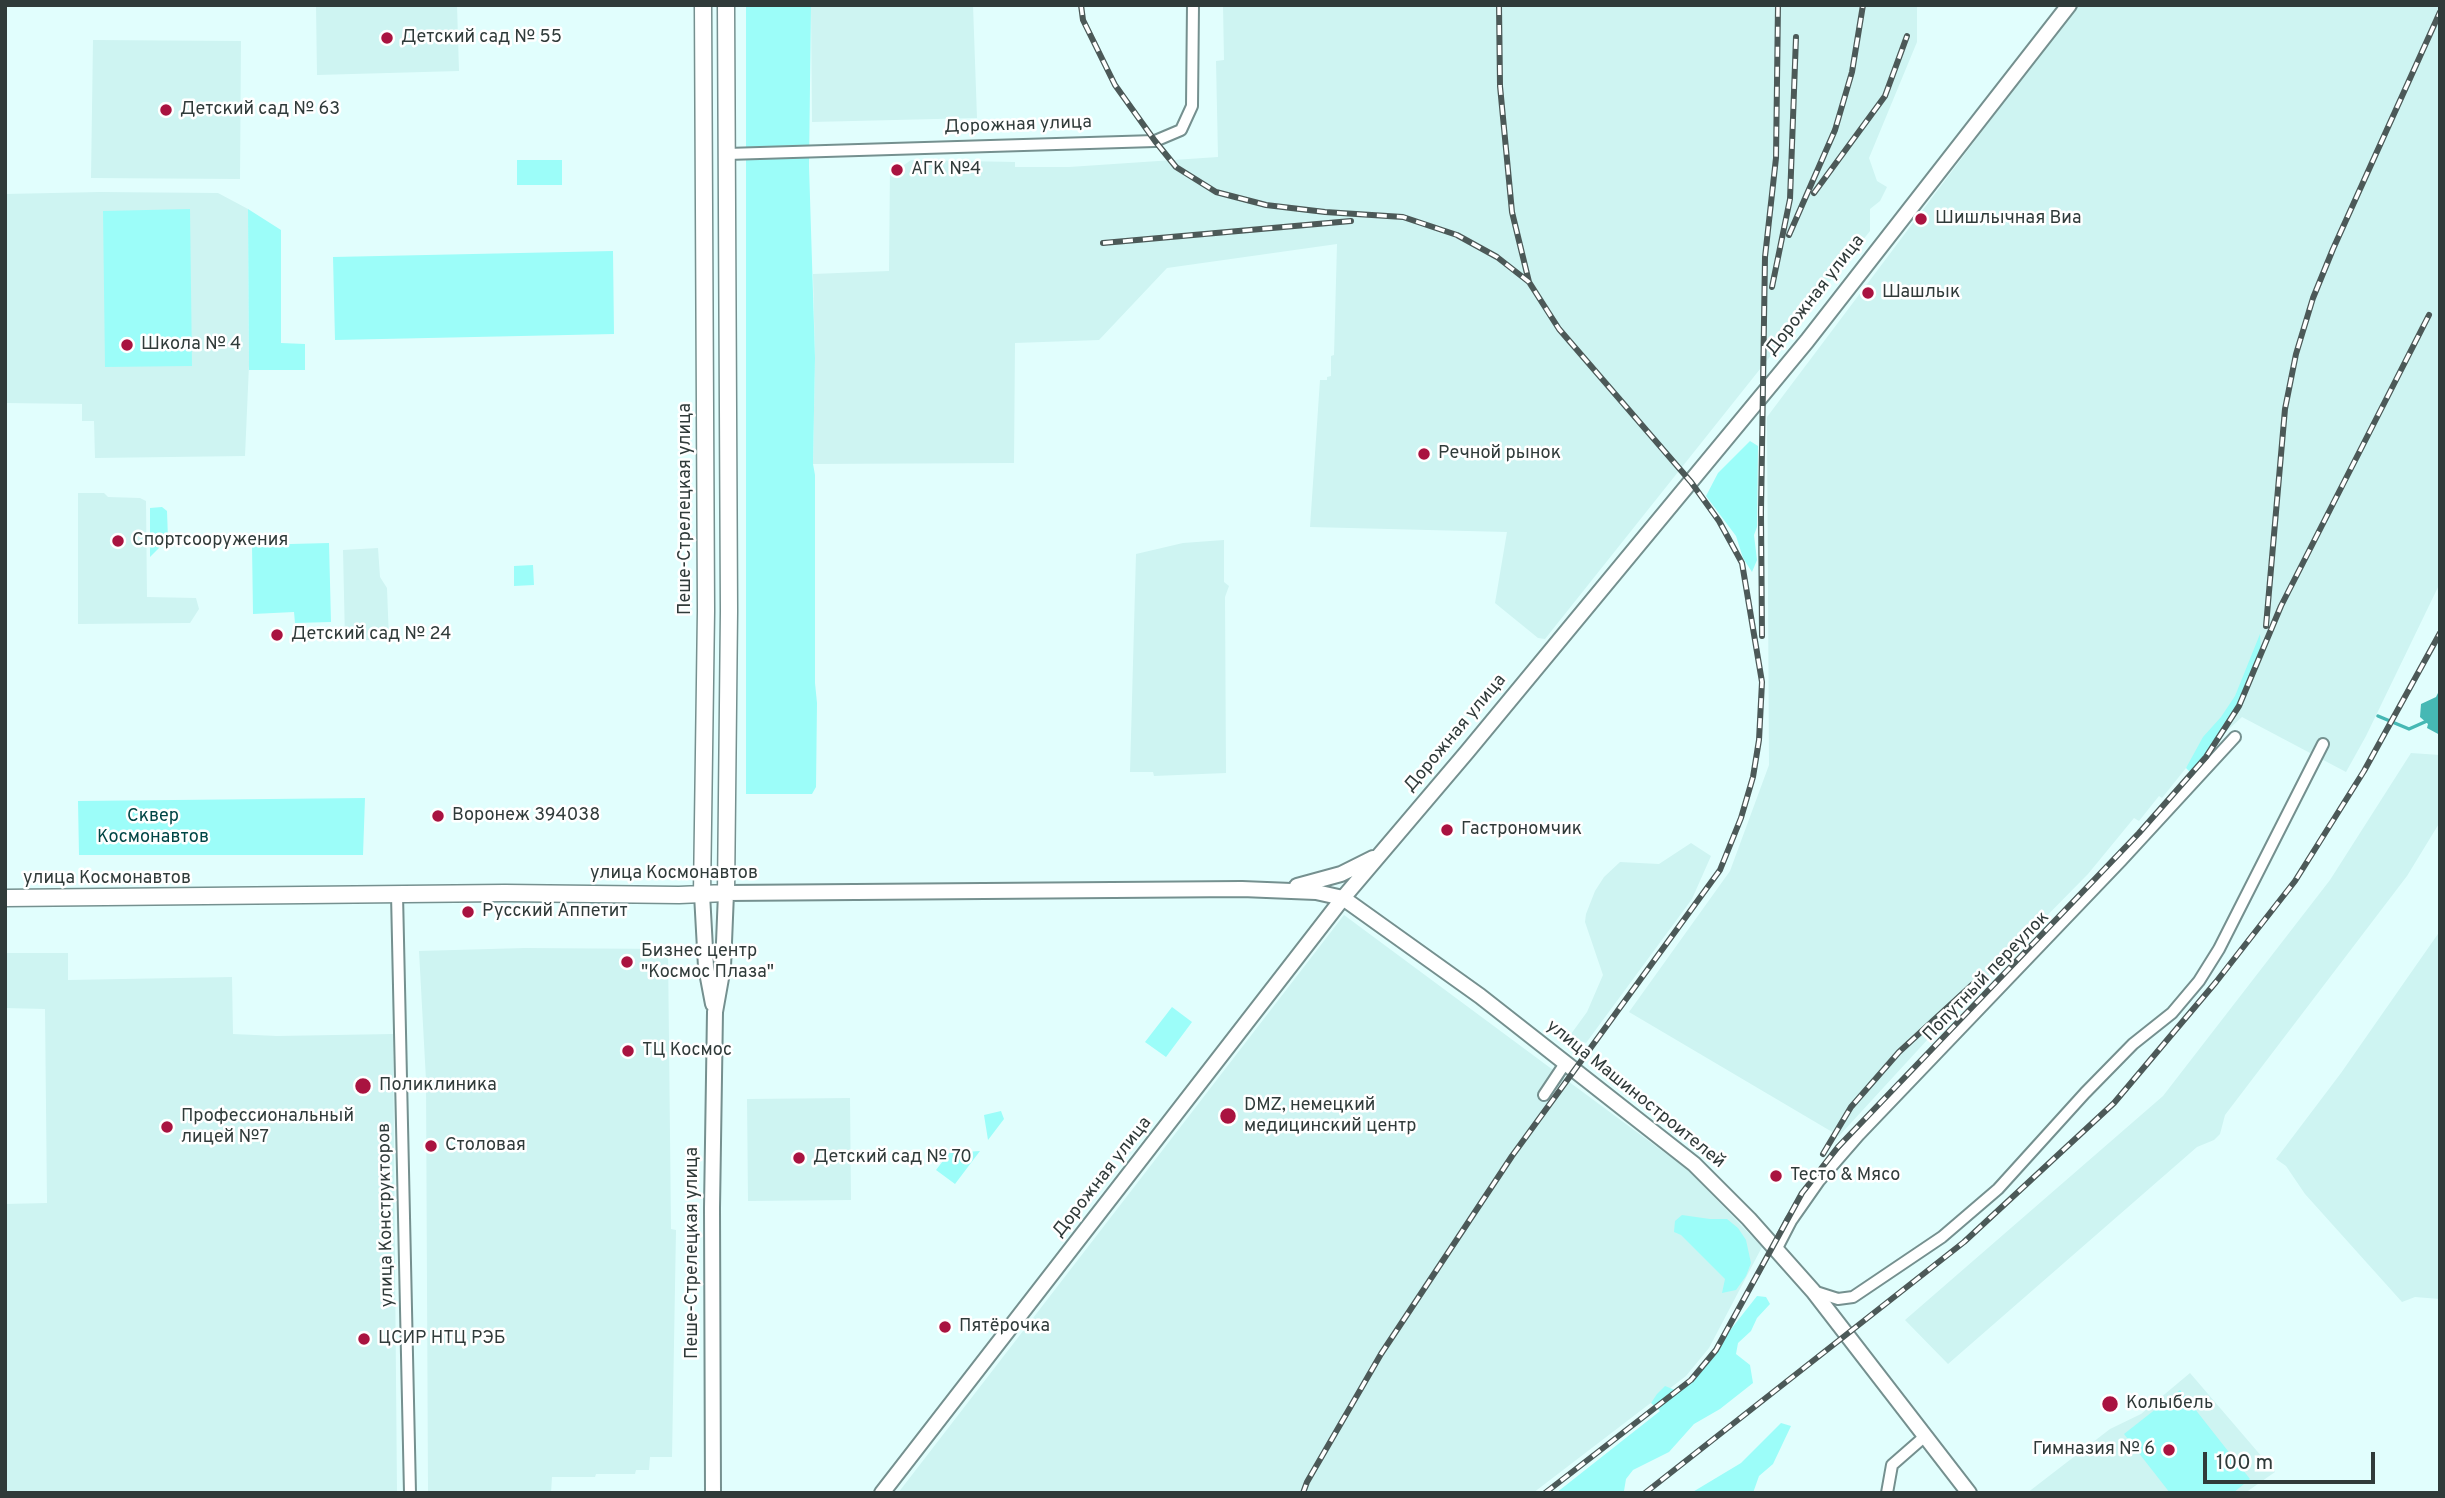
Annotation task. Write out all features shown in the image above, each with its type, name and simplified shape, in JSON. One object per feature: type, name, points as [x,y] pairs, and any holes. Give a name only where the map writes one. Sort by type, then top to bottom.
[{"type":"main road","name":"Пеше-Стрелецкая улица","points":[[702,894],[706,611],[703,5]]},
{"type":"main road","name":"Пеше-Стрелецкая улица","points":[[726,5],[729,611],[726,893]]},
{"type":"main road","name":"улица Космонавтов","points":[[5,898],[726,893]]},
{"type":"street","name":"Дорожная улица","points":[[727,154],[1155,141],[1181,130],[1192,106],[1193,5]]},
{"type":"street","name":"Дорожная улица","points":[[882,1493],[1343,898],[1807,341],[2068,5]]},
{"type":"street","name":"Попутный переулок","points":[[1776,1250],[1791,1221],[1819,1181],[1859,1135],[2121,861],[2235,737]]},
{"type":"street","points":[[1813,1291],[1838,1299],[1853,1297],[1942,1237],[1998,1189],[2133,1044],[2172,1013],[2199,981],[2219,949],[2323,744]]},
{"type":"street","points":[[1282,889],[1341,874],[1380,854]]},
{"type":"street","name":"улица Космонавтов","points":[[726,893],[1282,889],[1343,898]]},
{"type":"street","name":"Пеше-Стрелецкая улица","points":[[713,1493],[712,1208],[715,1013],[723,967],[726,893]]},
{"type":"street","name":"улица Конструкторов","points":[[397,894],[410,1493]]},
{"type":"street","name":"Пеше-Стрелецкая улица","points":[[702,894],[706,967],[715,1013]]},
{"type":"street","name":"улица Машиностроителей","points":[[1343,898],[1480,996],[1694,1164],[1749,1219],[1813,1291],[1969,1493]]},
{"type":"street","points":[[1544,1095],[1566,1062]]},
{"type":"street","points":[[1886,1493],[1892,1465],[1924,1437]]},
{"type":"shaded area","name":"Детский сад № 55","points":[[316,5],[457,5],[459,71],[317,75]]},
{"type":"shaded area","points":[[811,5],[973,5],[977,118],[812,122]]},
{"type":"shaded area","points":[[1223,5],[1917,5],[1917,42],[1869,158],[1877,181],[1887,187],[1880,201],[1870,209],[1870,231],[1545,639],[1538,638],[1495,603],[1507,532],[1310,527],[1320,380],[1327,380],[1327,377],[1331,376],[1331,356],[1334,355],[1337,244],[1167,268],[1099,340],[1015,343],[1014,463],[813,464],[813,274],[889,271],[890,166],[904,165],[911,160],[1015,162],[1015,167],[1069,167],[1218,157],[1216,61],[1224,60]]},
{"type":"shaded area","points":[[2077,5],[2440,5],[2440,583],[2346,772],[2242,717],[2186,768],[2139,821],[2134,818],[2088,874],[1962,1002],[1839,1136],[1629,1012],[1730,871],[1769,765],[1767,417]]},
{"type":"shaded area","name":"Детский сад № 63","points":[[93,40],[241,41],[240,179],[91,178]]},
{"type":"shaded area","name":"Школа № 4","points":[[218,193],[248,209],[249,365],[245,456],[95,458],[94,421],[82,421],[82,404],[5,403],[5,194]]},
{"type":"shaded area","points":[[78,493],[104,493],[108,497],[140,498],[146,501],[147,597],[196,598],[199,609],[190,623],[78,624]]},
{"type":"shaded area","points":[[1224,540],[1224,582],[1229,586],[1225,597],[1226,773],[1154,776],[1153,772],[1130,772],[1136,554],[1183,543]]},
{"type":"shaded area","points":[[378,548],[380,577],[387,588],[389,640],[345,640],[343,550]]},
{"type":"shaded area","points":[[2440,689],[2440,735],[2427,728],[2428,724],[2420,717],[2421,704],[2436,697]]},
{"type":"shaded area","points":[[2411,753],[2440,755],[2440,822],[2407,876],[2225,1115],[2220,1134],[2214,1140],[2197,1147],[1948,1364],[1905,1320],[2163,1096],[2330,880]]},
{"type":"shaded area","points":[[1691,843],[1711,856],[1692,899],[1586,1043],[1579,1040],[1571,1034],[1587,1012],[1603,975],[1585,922],[1595,891],[1604,877],[1620,862],[1659,864]]},
{"type":"shaded area","points":[[1344,915],[1688,1170],[1762,1247],[1709,1348],[1686,1376],[1533,1493],[898,1493]]},
{"type":"shaded area","points":[[2440,931],[2440,1299],[2415,1297],[2402,1302],[2305,1194],[2286,1166],[2276,1159],[2341,1073]]},
{"type":"shaded area","points":[[525,948],[668,949],[671,1229],[676,1230],[672,1457],[650,1457],[649,1470],[636,1470],[635,1474],[552,1477],[551,1493],[428,1493],[426,1080],[419,951]]},
{"type":"shaded area","points":[[5,953],[68,953],[68,980],[232,977],[233,1034],[393,1034],[397,1493],[5,1493],[5,1204],[47,1203],[45,1009],[5,1008]]},
{"type":"shaded area","name":"Детский сад № 70","points":[[850,1098],[851,1200],[748,1201],[747,1099]]},
{"type":"shaded area","name":"Гимназия № 6","points":[[2190,1373],[2275,1472],[2245,1493],[2027,1493],[2110,1429],[2141,1414]]},
{"type":"green space","points":[[746,5],[811,5],[809,166],[815,358],[813,464],[817,703],[816,787],[812,794],[746,794]]},
{"type":"green space","points":[[517,160],[562,160],[562,185],[517,185]]},
{"type":"green space","points":[[190,209],[192,366],[105,367],[103,211]]},
{"type":"green space","points":[[248,209],[281,230],[281,343],[305,344],[305,370],[249,370]]},
{"type":"green space","points":[[613,251],[614,334],[335,340],[333,257]]},
{"type":"green space","points":[[1750,441],[1758,446],[1757,527],[1754,535],[1757,560],[1752,572],[1743,558],[1736,536],[1706,496],[1718,473]]},
{"type":"green space","points":[[162,507],[167,511],[168,539],[150,557],[150,508]]},
{"type":"green space","points":[[329,543],[331,622],[295,623],[294,612],[253,614],[252,545]]},
{"type":"green space","points":[[533,565],[534,585],[514,586],[514,566]]},
{"type":"green space","points":[[2260,634],[2261,650],[2239,706],[2192,774],[2186,768],[2203,737],[2235,696]]},
{"type":"green space","name":"Сквер Космонавтов","points":[[365,798],[363,855],[79,855],[78,801]]},
{"type":"green space","points":[[1172,1007],[1192,1022],[1166,1057],[1145,1042]]},
{"type":"green space","points":[[1001,1111],[1004,1119],[988,1140],[984,1115]]},
{"type":"green space","points":[[980,1151],[955,1184],[936,1170],[949,1153]]},
{"type":"green space","points":[[1682,1215],[1727,1219],[1738,1228],[1746,1240],[1751,1263],[1736,1290],[1722,1293],[1725,1279],[1681,1235],[1674,1232],[1675,1221]]},
{"type":"green space","points":[[1757,1296],[1766,1297],[1770,1304],[1757,1318],[1751,1331],[1738,1343],[1736,1354],[1750,1365],[1753,1383],[1720,1409],[1694,1424],[1669,1452],[1633,1470],[1621,1493],[1556,1493],[1660,1411],[1651,1403],[1657,1394],[1665,1386],[1675,1390],[1691,1380]]},
{"type":"green space","points":[[2180,1390],[2250,1479],[2233,1493],[2170,1493],[2124,1434]]},
{"type":"green space","points":[[1781,1423],[1791,1426],[1773,1464],[1759,1476],[1753,1493],[1691,1493],[1741,1463]]},
{"type":"waterway","points":[[2378,716],[2409,729],[2427,721]]},
{"type":"railway","points":[[1081,5],[1083,20],[1115,85],[1155,141],[1176,167],[1216,192],[1266,205],[1403,217],[1457,235],[1497,257],[1529,282],[1559,329],[1691,482],[1719,521],[1742,563],[1762,682],[1759,740],[1753,777],[1741,818],[1720,870],[1512,1156],[1381,1354],[1303,1493]]},
{"type":"railway","points":[[1499,5],[1500,86],[1512,212],[1529,282]]},
{"type":"railway","points":[[1762,636],[1765,257],[1776,158],[1778,5]]},
{"type":"railway","points":[[1789,235],[1835,130],[1852,72],[1863,5]]},
{"type":"railway","points":[[2266,626],[2285,409],[2296,354],[2313,298],[2333,249],[2440,12]]},
{"type":"railway","points":[[1814,193],[1885,96],[1907,36]]},
{"type":"railway","points":[[1772,287],[1790,199],[1796,37]]},
{"type":"railway","points":[[1103,243],[1351,221]]},
{"type":"railway","points":[[1545,1493],[1691,1380],[1716,1350],[1802,1193],[1838,1147],[2139,833],[2206,757],[2239,706],[2281,606],[2429,315]]},
{"type":"railway","points":[[1645,1493],[1964,1242],[2114,1103],[2216,982],[2295,881],[2364,771],[2440,633]]},
{"type":"railway","points":[[1823,1154],[1851,1107],[1899,1052],[1973,984]]},
{"type":"place","name":"Детский сад № 55","points":[[387,38]]},
{"type":"place","name":"Детский сад № 63","points":[[166,110]]},
{"type":"place","name":"АГК №4","points":[[897,170]]},
{"type":"place","name":"Шишлычная Виа","points":[[1921,219]]},
{"type":"place","name":"Шашлык","points":[[1868,293]]},
{"type":"place","name":"Школа № 4","points":[[127,345]]},
{"type":"place","name":"Речной рынок","points":[[1424,454]]},
{"type":"place","name":"Спортсооружения","points":[[118,541]]},
{"type":"place","name":"Детский сад № 24","points":[[277,635]]},
{"type":"place","name":"Воронеж 394038","points":[[438,816]]},
{"type":"place","name":"Гастрономчик","points":[[1447,830]]},
{"type":"place","name":"Русский Аппетит","points":[[468,912]]},
{"type":"place","name":"Бизнес центр \"Космос Плаза\"","points":[[627,962]]},
{"type":"place","name":"ТЦ Космос","points":[[628,1051]]},
{"type":"place","name":"Поликлиника","points":[[363,1086]]},
{"type":"place","name":"DMZ, немецкий медицинский центр","points":[[1228,1116]]},
{"type":"place","name":"Профессиональный лицей №7","points":[[167,1127]]},
{"type":"place","name":"Столовая","points":[[431,1146]]},
{"type":"place","name":"Детский сад № 70","points":[[799,1158]]},
{"type":"place","name":"Тесто & Мясо","points":[[1776,1176]]},
{"type":"place","name":"Пятёрочка","points":[[945,1327]]},
{"type":"place","name":"ЦСИР НТЦ РЭБ","points":[[364,1339]]},
{"type":"place","name":"Колыбель","points":[[2110,1404]]},
{"type":"place","name":"Гимназия № 6","points":[[2169,1450]]}]
